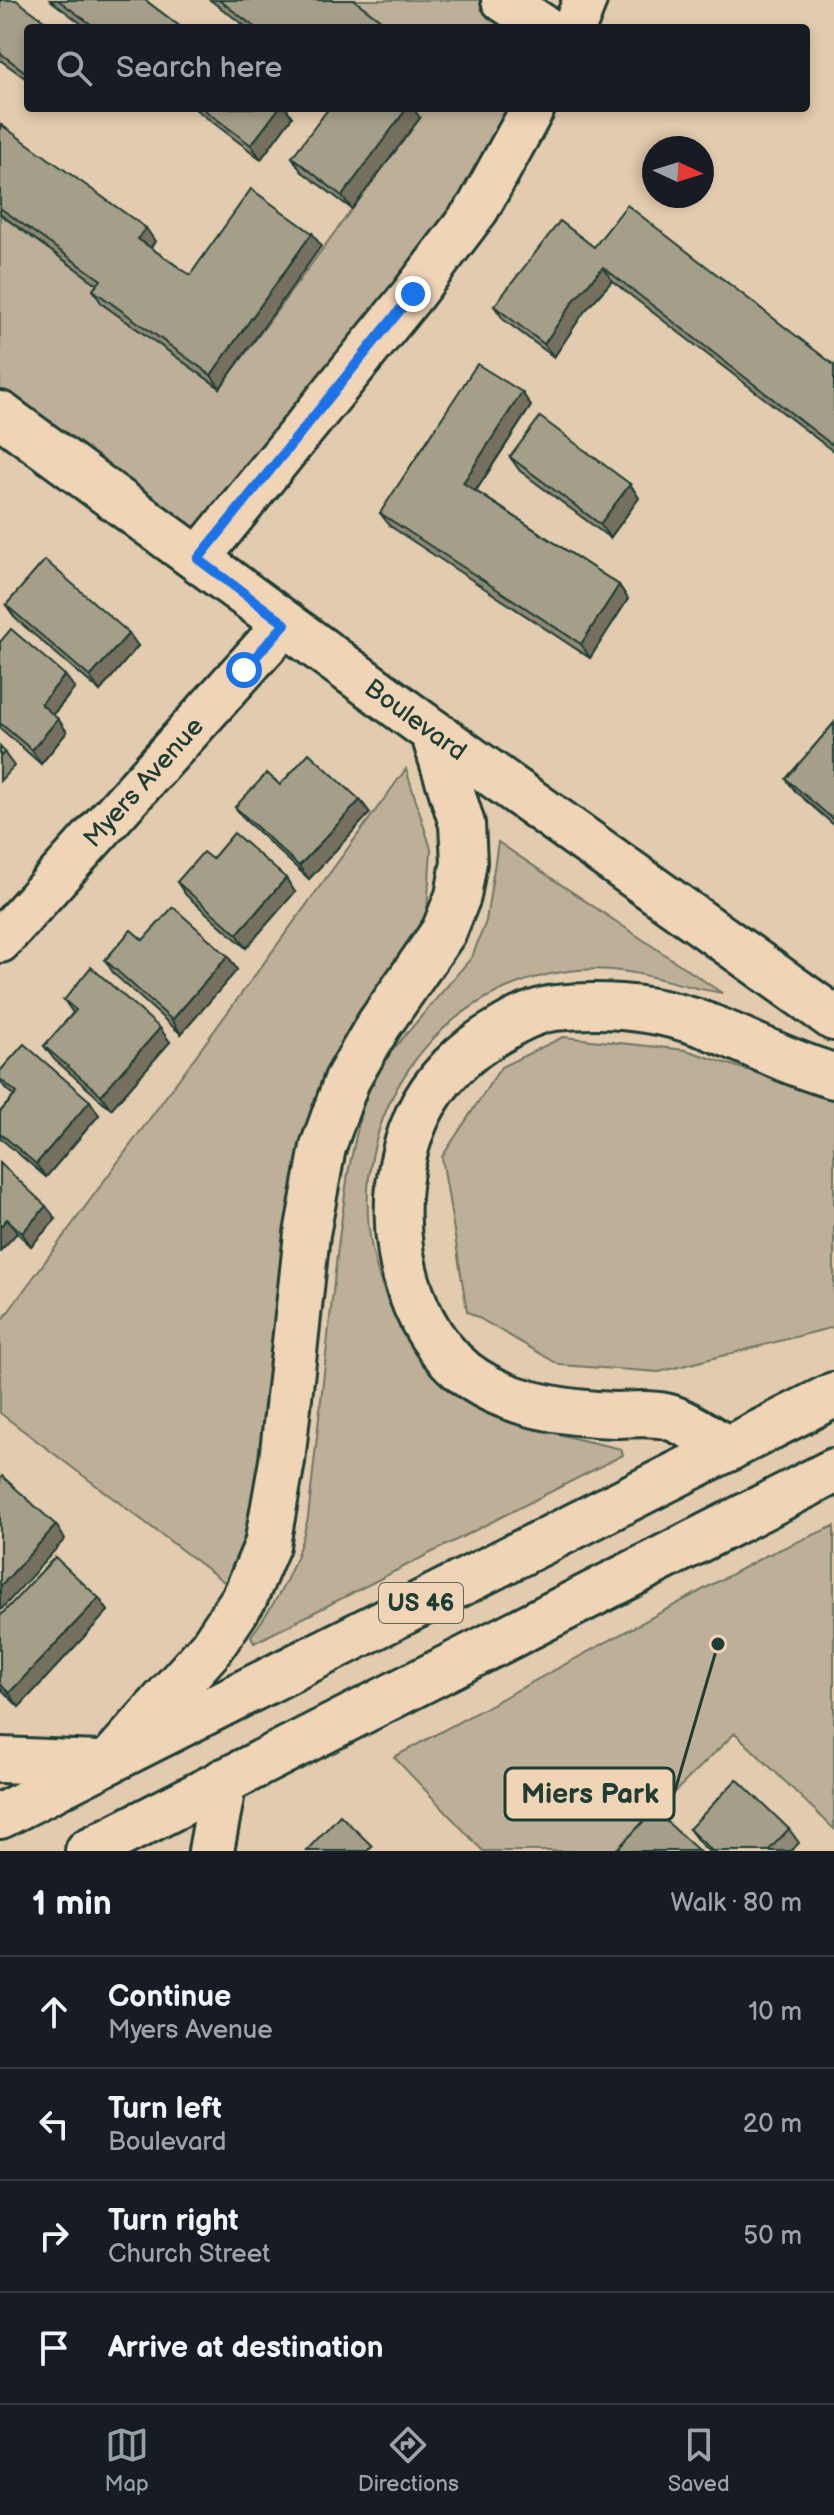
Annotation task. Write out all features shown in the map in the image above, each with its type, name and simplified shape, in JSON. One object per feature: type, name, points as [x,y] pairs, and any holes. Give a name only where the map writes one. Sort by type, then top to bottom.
[{"type":"main road","name":"Boulevard","points":[[0,414],[433,732],[832,1013]]},
{"type":"main road","points":[[0,1760],[107,1761],[211,1648],[245,1597],[267,1545],[282,1461],[307,1234],[323,1147],[347,1080],[378,1026],[444,931],[458,896],[464,862],[462,824],[433,732]]},
{"type":"main road","points":[[728,1449],[669,1417],[596,1414],[548,1408],[500,1392],[466,1374],[434,1342],[416,1305],[402,1262],[398,1202],[403,1155],[418,1115],[444,1075],[475,1045],[513,1023],[552,1008],[599,1006],[658,1013],[702,1024],[834,1076]]},
{"type":"main road","name":"US 46","points":[[0,1816],[834,1395]]},
{"type":"main road","name":"US 46","points":[[88,1851],[834,1471]]},
{"type":"main road","points":[[211,1851],[224,1781]]},
{"type":"street","points":[[503,0],[540,24]]},
{"type":"street","points":[[576,24],[585,0]]},
{"type":"street","points":[[198,559],[413,294],[478,208],[531,112]]},
{"type":"street","name":"Myers Avenue","points":[[0,941],[285,624]]},
{"type":"shaded area","points":[[345,0],[506,0],[541,24],[378,24]]},
{"type":"shaded area","points":[[411,112],[530,112],[198,559],[0,414],[0,215],[110,293],[103,304],[220,388],[419,118]]},
{"type":"shaded area","points":[[406,769],[431,849],[427,913],[414,943],[357,1027],[267,1472],[235,1590],[0,1413],[0,1323]]},
{"type":"shaded area","points":[[498,842],[722,993],[628,972],[590,969],[520,983],[476,1004],[440,1032],[410,1068],[387,1108],[373,1153],[368,1200],[372,1249],[391,1307],[414,1342],[539,1427],[621,1449],[623,1455],[254,1643],[251,1636],[286,1580],[308,1518],[338,1246],[348,1173],[364,1099],[390,1053],[472,957],[486,921]]},
{"type":"shaded area","points":[[563,1037],[686,1050],[834,1099],[834,1327],[659,1372],[560,1365],[467,1311],[442,1157],[501,1067]]},
{"type":"shaded area","points":[[834,1526],[834,1829],[735,1733],[614,1851],[483,1851],[394,1757],[765,1556]]},
{"type":"building","points":[[0,0],[16,0],[49,24],[24,24],[24,71],[0,53]]},
{"type":"building","points":[[58,0],[145,0],[177,24],[91,24]]},
{"type":"building","points":[[219,0],[354,0],[386,24],[251,24]]},
{"type":"building","points":[[207,112],[276,112],[251,145]]},
{"type":"building","points":[[326,112],[404,112],[342,196],[292,157]]},
{"type":"building","points":[[0,124],[146,228],[138,239],[190,275],[251,189],[312,233],[211,375],[93,290],[101,280],[0,208]]},
{"type":"building","points":[[627,205],[834,365],[834,440],[831,444],[603,267],[575,299],[544,344],[494,306],[560,221],[594,247]]},
{"type":"building","points":[[477,364],[522,392],[463,483],[619,585],[581,644],[380,513]]},
{"type":"building","points":[[540,417],[630,484],[600,524],[510,457]]},
{"type":"building","points":[[45,560],[129,633],[90,677],[6,605]]},
{"type":"building","points":[[11,629],[65,675],[41,704],[58,719],[32,750],[0,723],[0,642]]},
{"type":"building","points":[[834,723],[834,820],[786,779]]},
{"type":"building","points":[[309,753],[360,800],[299,866],[235,807],[267,773],[280,785]]},
{"type":"building","points":[[234,833],[286,878],[237,934],[177,882],[203,852],[212,859]]},
{"type":"building","points":[[173,907],[228,956],[172,1020],[105,960],[131,930],[143,940]]},
{"type":"building","points":[[91,967],[160,1028],[101,1095],[44,1046],[76,1010],[64,1000]]},
{"type":"building","points":[[24,1044],[90,1101],[36,1164],[0,1133],[0,1112],[17,1093],[0,1079],[0,1071]]},
{"type":"building","points":[[0,1163],[46,1206],[22,1233],[7,1219],[0,1227]]},
{"type":"building","points":[[2,1476],[56,1525],[0,1587],[0,1479]]},
{"type":"building","points":[[55,1557],[99,1598],[9,1693],[0,1684],[0,1616]]},
{"type":"building","points":[[737,1779],[789,1829],[768,1851],[712,1851],[689,1829]]},
{"type":"building","points":[[654,1810],[699,1851],[616,1851]]},
{"type":"building","points":[[340,1815],[372,1846],[367,1851],[306,1851]]},
{"type":"place","name":"Miers Park","points":[[718,1644]]},
{"type":"route","points":[[244,670],[285,624],[198,559],[413,294]]}]
